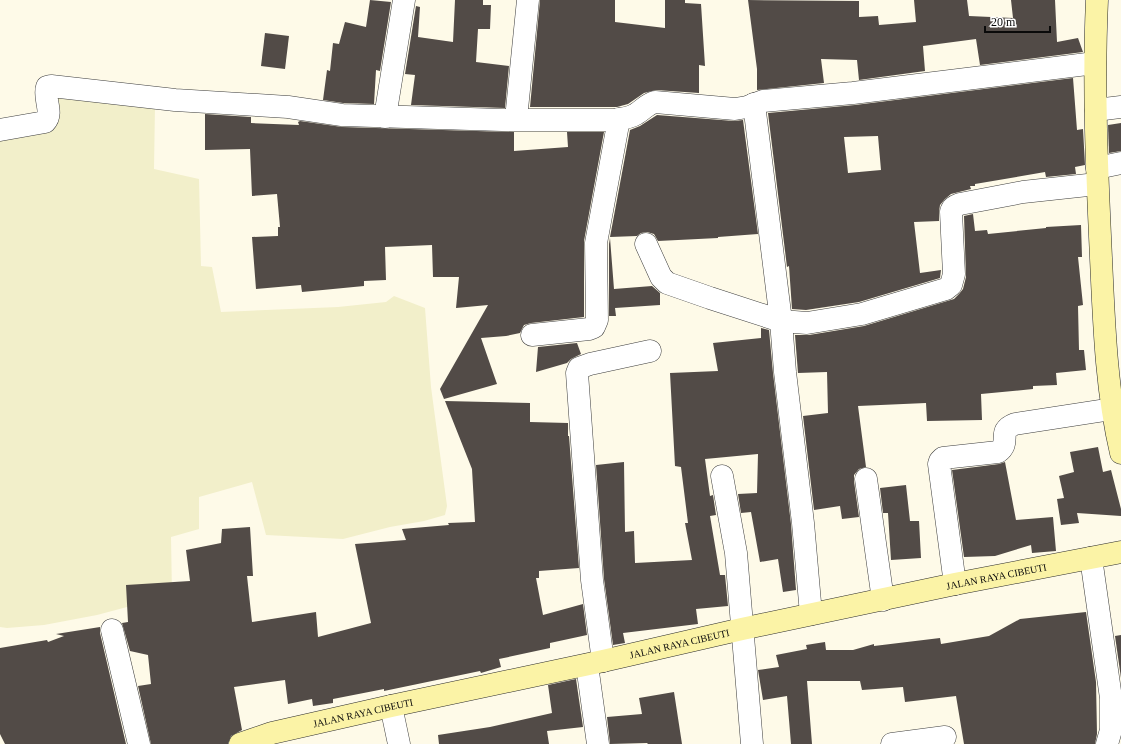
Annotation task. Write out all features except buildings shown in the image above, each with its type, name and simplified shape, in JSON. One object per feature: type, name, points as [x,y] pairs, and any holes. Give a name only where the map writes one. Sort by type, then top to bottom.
[{"type":"main road","points":[[1097,0],[1095,63],[1097,176],[1106,348],[1112,409],[1121,453]]},
{"type":"main road","name":"JALAN RAYA CIBEUTI","points":[[240,744],[272,733],[595,663],[810,614],[1121,552]]},
{"type":"street","points":[[385,116],[404,0]]},
{"type":"street","points":[[516,119],[528,0]]},
{"type":"street","points":[[0,130],[45,122],[48,116],[46,91],[47,87],[52,86],[175,100],[288,107],[342,114],[516,119],[619,119],[636,114],[650,103],[655,102],[735,109],[747,107],[763,101],[853,93],[1095,63]]},
{"type":"street","points":[[754,104],[804,523],[810,614]]},
{"type":"street","points":[[1096,110],[1121,107]]},
{"type":"street","points":[[532,335],[589,329],[594,327],[597,320],[596,243],[619,119]]},
{"type":"street","points":[[646,244],[661,277],[667,283],[710,298],[781,321],[807,323],[862,314],[946,289],[951,285],[954,274],[952,208],[960,204],[1097,176],[1121,163]]},
{"type":"street","points":[[598,744],[592,580],[577,372],[579,368],[590,364],[650,351]]},
{"type":"street","points":[[955,584],[939,464],[940,461],[943,458],[998,452],[1002,450],[1004,444],[1005,431],[1008,427],[1015,424],[1112,409]]},
{"type":"street","points":[[722,476],[736,553],[752,744]]},
{"type":"street","points":[[866,479],[883,600]]},
{"type":"street","points":[[1091,558],[1111,698],[1111,730],[1107,744]]},
{"type":"street","points":[[112,630],[139,744]]},
{"type":"street","points":[[391,706],[399,744]]},
{"type":"street","points":[[892,744],[945,737]]},
{"type":"shaded area","points":[[53,91],[155,106],[154,169],[199,179],[201,266],[212,267],[221,312],[338,307],[386,302],[394,296],[425,308],[431,387],[447,506],[445,515],[343,539],[266,535],[252,482],[199,497],[199,529],[171,537],[172,595],[97,615],[44,625],[7,628],[0,627],[0,138],[39,132]]}]
